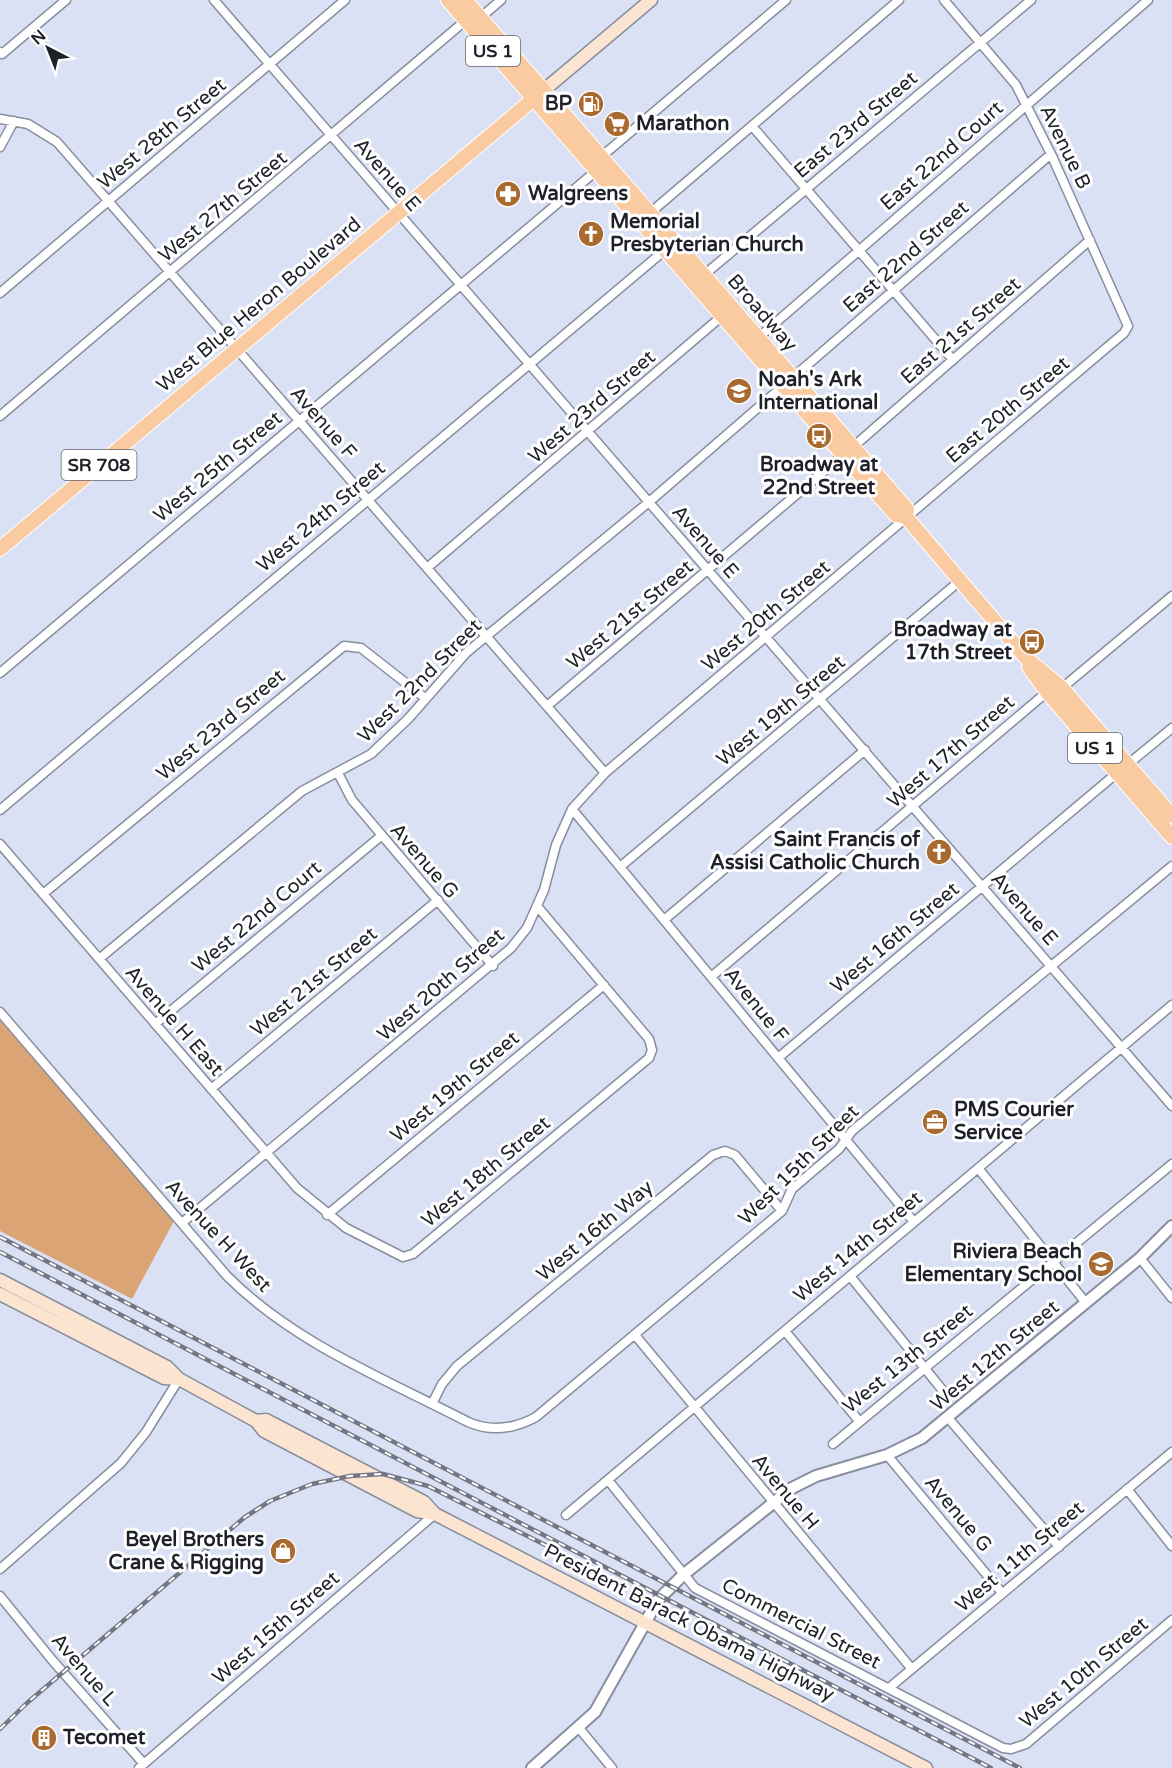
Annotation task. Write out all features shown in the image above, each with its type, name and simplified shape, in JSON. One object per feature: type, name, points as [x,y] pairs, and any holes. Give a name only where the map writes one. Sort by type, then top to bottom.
[{"type":"main road","name":"Broadway","points":[[448,0],[538,95],[601,157],[758,338],[787,381]]},
{"type":"main road","name":"Broadway","points":[[465,0],[596,171],[722,316],[787,381],[848,451],[896,515],[906,517],[962,579],[1027,659],[1062,688],[1172,837]]},
{"type":"main road","points":[[538,95],[651,0]]},
{"type":"main road","name":"West Blue Heron Boulevard","points":[[0,549],[538,95]]},
{"type":"main road","name":"Broadway","points":[[1027,659],[1030,670],[1047,692],[1122,769],[1172,816]]},
{"type":"main road","name":"President Barack Obama Highway","points":[[0,1280],[167,1367],[179,1379],[256,1421],[264,1431],[417,1511],[435,1514],[926,1768]]},
{"type":"main road","name":"President Barack Obama Highway","points":[[0,1294],[164,1378],[179,1379]]},
{"type":"street","points":[[0,52],[2,54],[66,0]]},
{"type":"street","name":"Avenue E","points":[[214,0],[1172,1106]]},
{"type":"street","name":"West 28th Street","points":[[0,293],[345,0]]},
{"type":"street","points":[[480,18],[501,0]]},
{"type":"street","points":[[601,157],[786,0]]},
{"type":"street","points":[[650,213],[899,0]]},
{"type":"street","name":"Avenue B","points":[[944,0],[1007,72],[1027,106],[1128,326]]},
{"type":"street","name":"East 23rd Street","points":[[704,275],[1031,0]]},
{"type":"street","name":"East 22nd Court","points":[[758,338],[1148,0]]},
{"type":"street","name":"West 27th Street","points":[[0,417],[466,21]]},
{"type":"street","name":"Avenue F","points":[[0,119],[14,121],[48,134],[171,272],[605,773]]},
{"type":"street","points":[[0,147],[14,121]]},
{"type":"street","points":[[752,126],[953,360]]},
{"type":"street","name":"East 22nd Street","points":[[787,381],[1051,154]]},
{"type":"street","name":"West 25th Street","points":[[0,673],[596,171]]},
{"type":"street","name":"East 21st Street","points":[[848,451],[1090,240]]},
{"type":"street","name":"West 24th Street","points":[[0,810],[665,250]]},
{"type":"street","name":"West 23rd Street","points":[[427,568],[589,433],[722,316]]},
{"type":"street","name":"East 20th Street","points":[[906,517],[1124,333],[1128,326]]},
{"type":"street","name":"West 22nd Street","points":[[99,959],[302,791],[371,754],[448,671],[486,636],[649,502],[787,381]]},
{"type":"street","name":"West 21st Street","points":[[547,706],[848,451]]},
{"type":"street","name":"West 20th Street","points":[[182,1223],[493,966],[519,938],[537,906],[547,883],[562,829],[572,809],[605,773],[906,517]]},
{"type":"street","name":"West 19th Street","points":[[620,867],[962,579]]},
{"type":"street","points":[[1062,688],[1172,596]]},
{"type":"street","name":"West 23rd Street","points":[[43,894],[344,646],[361,648],[425,698]]},
{"type":"street","name":"West 17th Street","points":[[711,977],[1047,692]]},
{"type":"street","name":"West 16th Street","points":[[778,1058],[1172,728]]},
{"type":"street","points":[[664,920],[865,750]]},
{"type":"street","name":"Avenue G","points":[[338,773],[352,800],[493,966]]},
{"type":"street","name":"Avenue F","points":[[572,809],[914,1222]]},
{"type":"street","name":"West 22nd Court","points":[[154,1024],[381,836]]},
{"type":"street","name":"Avenue H East","points":[[0,844],[266,1153],[297,1188],[327,1215]]},
{"type":"street","name":"West 15th Street","points":[[498,1428],[516,1426],[536,1417],[635,1335],[782,1211],[792,1189],[839,1149],[852,1131],[1172,866]]},
{"type":"street","name":"West 21st Street","points":[[210,1089],[438,900]]},
{"type":"street","points":[[537,906],[604,985]]},
{"type":"street","name":"West 19th Street","points":[[327,1215],[604,985]]},
{"type":"street","name":"West 18th Street","points":[[327,1215],[395,1255],[409,1256],[645,1062],[652,1050],[649,1039],[604,985]]},
{"type":"street","name":"West 14th Street","points":[[566,1515],[1172,1005]]},
{"type":"street","name":"Avenue H West","points":[[0,1012],[227,1276],[281,1322],[432,1404],[473,1424],[498,1428]]},
{"type":"street","name":"West 16th Way","points":[[432,1404],[442,1384],[457,1366],[713,1155],[726,1151],[735,1155],[782,1211]]},
{"type":"street","name":"West 13th Street","points":[[833,1444],[1172,1164]]},
{"type":"street","points":[[978,1168],[1086,1303]]},
{"type":"street","name":"West 12th Street","points":[[887,1455],[922,1438],[949,1419],[1140,1258],[1172,1226]]},
{"type":"street","points":[[1140,1258],[1172,1298]]},
{"type":"street","points":[[850,1276],[944,1392]]},
{"type":"street","points":[[784,1331],[859,1421]]},
{"type":"street","name":"Avenue H","points":[[635,1335],[911,1668]]},
{"type":"street","points":[[0,1569],[121,1463],[146,1432],[179,1379]]},
{"type":"street","points":[[949,1419],[1059,1547]]},
{"type":"street","name":"West 11th Street","points":[[889,1688],[1172,1452]]},
{"type":"street","points":[[532,1768],[595,1712],[658,1600],[683,1575],[792,1488],[816,1476],[887,1455]]},
{"type":"street","name":"Avenue G","points":[[887,1455],[1002,1593]]},
{"type":"street","name":"Commercial Street","points":[[608,1480],[694,1588],[1003,1748],[1016,1748]]},
{"type":"street","points":[[1127,1489],[1172,1546]]},
{"type":"street","name":"West 15th Street","points":[[141,1766],[435,1514]]},
{"type":"street","name":"Avenue L","points":[[0,1596],[141,1766]]},
{"type":"street","name":"West 10th Street","points":[[1016,1748],[1026,1743],[1172,1620]]},
{"type":"street","points":[[579,1728],[612,1768]]},
{"type":"shaded area","points":[[0,1020],[174,1221],[132,1299],[0,1231]]},
{"type":"railway","points":[[0,1237],[1020,1768]]},
{"type":"railway","points":[[0,1252],[991,1768]]},
{"type":"railway","points":[[0,1729],[27,1703],[245,1517],[270,1501],[312,1484],[350,1476],[383,1474],[428,1486],[567,1556]]},
{"type":"place","name":"BP","points":[[591,104]]},
{"type":"place","name":"Marathon","points":[[617,124]]},
{"type":"place","name":"Walgreens","points":[[508,194]]},
{"type":"place","name":"Memorial Presbyterian Church","points":[[591,234]]},
{"type":"place","name":"Noah's Ark International","points":[[739,391]]},
{"type":"place","name":"Broadway at 22nd Street","points":[[819,436]]},
{"type":"place","name":"Broadway at 17th Street","points":[[1032,642]]},
{"type":"place","name":"Saint Francis of Assisi Catholic Church","points":[[939,852]]},
{"type":"place","name":"PMS Courier Service","points":[[935,1122]]},
{"type":"place","name":"Riviera Beach Elementary School","points":[[1101,1264]]},
{"type":"place","name":"Beyel Brothers Crane & Rigging","points":[[283,1551]]},
{"type":"place","name":"Tecomet","points":[[44,1738]]}]
